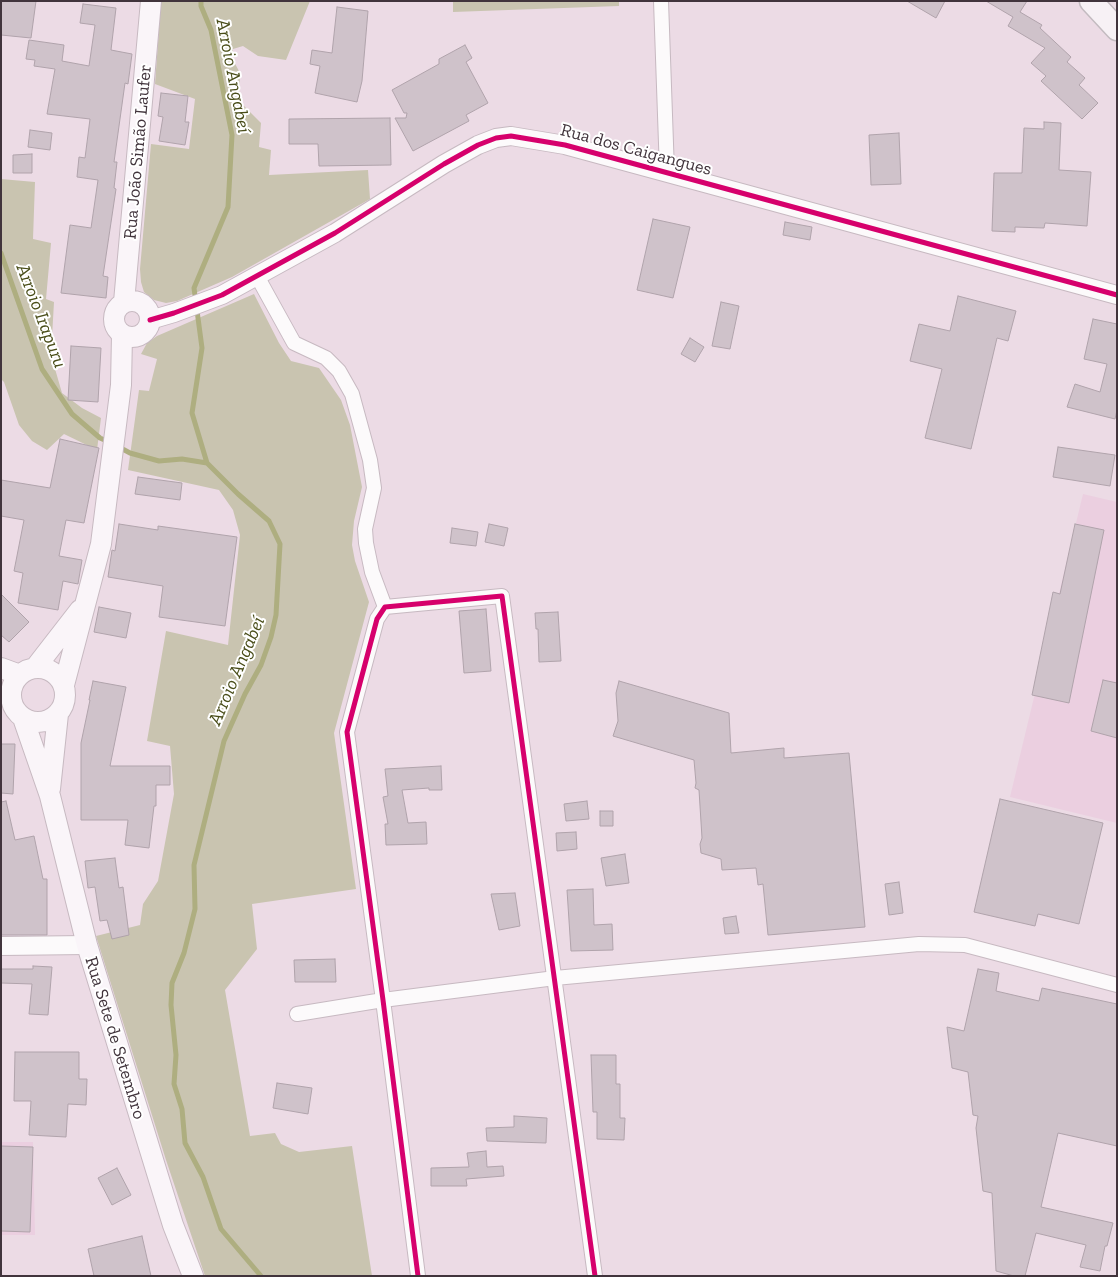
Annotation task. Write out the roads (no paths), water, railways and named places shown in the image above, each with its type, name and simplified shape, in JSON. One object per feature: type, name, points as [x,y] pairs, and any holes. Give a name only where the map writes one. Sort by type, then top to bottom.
[{"type":"main road","name":"Rua João Simão Laufer","points":[[124,302],[151,1]]},
{"type":"main road","points":[[1091,1],[1117,28]]},
{"type":"main road","points":[[132,300],[145,306],[150,320],[144,333],[129,336],[116,330],[113,322],[114,314],[118,307],[124,302],[132,300]]},
{"type":"main road","points":[[84,604],[19,671],[14,682],[11,695],[13,709],[32,722],[42,723],[51,720],[58,714],[65,700],[64,685],[101,544],[129,336]]},
{"type":"main road","points":[[19,671],[44,669],[52,672],[64,685]]},
{"type":"main road","name":"Rua Sete de Setembro","points":[[13,709],[50,796],[87,945],[173,1226],[193,1276]]},
{"type":"main road","name":"Rua Sete de Setembro","points":[[50,796],[58,714]]},
{"type":"street","points":[[662,1],[667,172]]},
{"type":"street","name":"Rua dos Caigangues","points":[[150,320],[222,295],[335,233],[444,164],[478,145],[496,138],[511,136],[565,145],[1117,295]]},
{"type":"street","points":[[257,276],[294,343],[326,358],[339,371],[352,394],[370,460],[374,488],[365,529],[366,543],[372,572],[385,608]]},
{"type":"street","points":[[418,1276],[347,732],[377,619],[385,608],[502,596],[595,1276]]},
{"type":"street","points":[[297,1014],[383,1000],[555,978],[919,944],[965,945],[1117,985]]},
{"type":"street","points":[[1,946],[87,945]]},
{"type":"waterway","name":"Arroio Angabeí","points":[[201,1],[201,6],[211,30],[232,135],[228,207],[194,288],[202,348],[192,413],[207,463],[269,521],[280,544],[276,615],[271,637],[261,665],[245,694],[224,741],[194,865],[195,909],[184,953],[172,983],[171,1005],[176,1055],[174,1084],[182,1109],[185,1143],[203,1177],[221,1229],[261,1276]]},
{"type":"waterway","name":"Arroio Irapuru","points":[[1,253],[42,369],[72,414],[100,438],[109,442]]},
{"type":"waterway","name":"Arroio Irapuru","points":[[117,446],[130,453],[159,461],[182,459],[207,463]]}]
